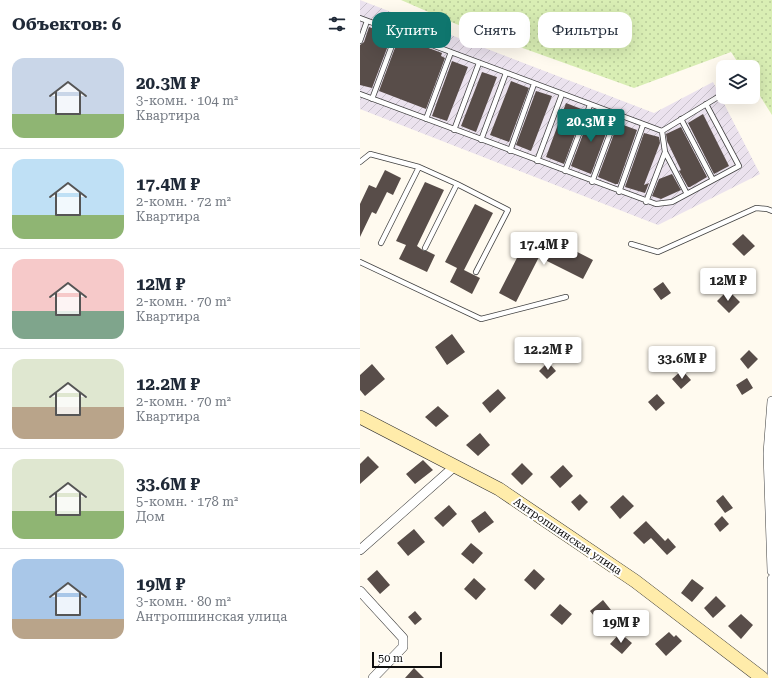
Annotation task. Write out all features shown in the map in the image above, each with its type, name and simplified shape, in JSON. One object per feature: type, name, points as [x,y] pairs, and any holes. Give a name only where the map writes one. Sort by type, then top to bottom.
[{"type":"street","points":[[772,401],[768,453],[772,571]]},
{"type":"street","name":"Антропшинская улица","points":[[360,417],[500,489],[635,581],[763,678]]},
{"type":"street","points":[[360,550],[455,466]]},
{"type":"street","points":[[763,678],[772,630],[772,579]]},
{"type":"street","points":[[360,591],[403,638],[403,647],[373,678]]},
{"type":"lane","points":[[360,18],[372,22]]},
{"type":"lane","points":[[360,40],[367,20]]},
{"type":"lane","points":[[372,99],[391,48]]},
{"type":"lane","points":[[440,48],[662,131],[716,98]]},
{"type":"lane","points":[[426,119],[451,52]]},
{"type":"lane","points":[[454,130],[478,63]]},
{"type":"lane","points":[[481,140],[506,73]]},
{"type":"lane","points":[[510,150],[534,84]]},
{"type":"lane","points":[[360,94],[592,182],[646,202],[656,204],[672,202],[739,166],[706,104]]},
{"type":"lane","points":[[537,161],[562,94]]},
{"type":"lane","points":[[565,171],[590,105]]},
{"type":"lane","points":[[592,182],[617,115]]},
{"type":"lane","points":[[681,119],[713,180]]},
{"type":"lane","points":[[619,192],[643,125]]},
{"type":"lane","points":[[662,131],[665,152],[687,194]]},
{"type":"lane","points":[[646,202],[665,152]]},
{"type":"lane","points":[[360,162],[370,154],[418,168],[458,184],[508,210],[476,272]]},
{"type":"lane","points":[[381,243],[418,168]]},
{"type":"lane","points":[[425,248],[458,184]]},
{"type":"lane","points":[[631,244],[658,252],[756,208],[772,211]]},
{"type":"lane","points":[[360,262],[481,319],[566,297]]},
{"type":"shaded area","points":[[360,0],[391,12],[372,12],[372,48],[451,48],[451,35],[459,38],[459,48],[485,48],[654,113],[713,82],[716,88],[716,104],[724,104],[760,174],[658,225],[360,109]]},
{"type":"green space","points":[[401,0],[772,0],[772,115],[760,96],[760,60],[736,60],[731,52],[634,88],[523,48],[530,48],[530,12],[459,12],[459,25],[451,22],[451,12],[428,12]]},
{"type":"building","points":[[369,27],[372,28],[372,48],[387,48],[372,88],[360,85],[360,45],[364,42]]},
{"type":"building","points":[[395,48],[429,48],[442,53],[441,56],[445,58],[426,109],[379,91]]},
{"type":"building","points":[[452,61],[468,67],[447,121],[432,116]]},
{"type":"building","points":[[482,72],[497,77],[476,132],[461,126]]},
{"type":"building","points":[[511,81],[529,88],[509,142],[490,135]]},
{"type":"building","points":[[536,91],[552,96],[531,151],[516,145]]},
{"type":"building","points":[[566,103],[584,110],[564,164],[546,157]]},
{"type":"building","points":[[591,113],[611,120],[591,174],[571,166]]},
{"type":"building","points":[[703,114],[729,166],[714,174],[688,123]]},
{"type":"building","points":[[618,123],[637,130],[618,184],[615,184],[598,177]]},
{"type":"building","points":[[681,127],[707,177],[690,187],[688,187],[679,171],[681,170],[667,141],[666,134]]},
{"type":"building","points":[[644,133],[659,137],[660,143],[644,185],[649,183],[645,193],[625,187]]},
{"type":"building","points":[[385,170],[401,178],[393,195],[387,192],[376,214],[372,212],[360,237],[360,204],[369,185],[376,188]]},
{"type":"building","points":[[672,174],[681,190],[661,199],[652,196],[659,179]]},
{"type":"building","points":[[425,182],[444,190],[417,246],[424,251],[435,255],[427,272],[399,259],[406,245],[396,241]]},
{"type":"building","points":[[475,204],[493,213],[464,270],[480,278],[472,294],[450,282],[457,268],[445,262]]},
{"type":"building","points":[[743,234],[755,246],[744,256],[732,244]]},
{"type":"building","points":[[546,236],[593,260],[583,279],[539,257],[516,302],[499,293],[522,248],[536,255]]},
{"type":"building","points":[[663,282],[671,293],[661,300],[653,289]]},
{"type":"building","points":[[728,290],[740,302],[729,313],[717,301]]},
{"type":"building","points":[[452,334],[465,352],[447,365],[435,347]]},
{"type":"building","points":[[749,350],[758,359],[748,369],[740,359]]},
{"type":"building","points":[[548,362],[556,371],[547,379],[539,371]]},
{"type":"building","points":[[372,364],[385,379],[365,396],[360,390],[360,375]]},
{"type":"building","points":[[682,370],[691,380],[681,389],[672,379]]},
{"type":"building","points":[[747,378],[753,388],[742,395],[736,385]]},
{"type":"building","points":[[498,389],[506,398],[490,413],[482,403]]},
{"type":"building","points":[[657,394],[665,403],[656,411],[648,402]]},
{"type":"building","points":[[438,406],[449,416],[436,427],[425,417]]},
{"type":"building","points":[[480,433],[490,445],[478,456],[466,445]]},
{"type":"building","points":[[368,456],[379,467],[360,484],[360,464]]},
{"type":"building","points":[[423,460],[433,470],[415,484],[406,474]]},
{"type":"building","points":[[522,463],[533,474],[522,485],[511,474]]},
{"type":"building","points":[[563,465],[573,476],[560,488],[550,477]]},
{"type":"building","points":[[580,494],[588,502],[579,511],[571,502]]},
{"type":"building","points":[[623,495],[634,506],[620,519],[610,507]]},
{"type":"building","points":[[723,495],[733,508],[725,513],[716,501]]},
{"type":"building","points":[[449,505],[457,514],[443,527],[434,518]]},
{"type":"building","points":[[485,511],[494,522],[479,533],[471,521]]},
{"type":"building","points":[[722,516],[729,524],[720,532],[714,524]]},
{"type":"building","points":[[646,521],[665,541],[668,538],[676,547],[667,555],[651,538],[644,544],[633,533]]},
{"type":"building","points":[[414,529],[425,542],[408,556],[397,543]]},
{"type":"building","points":[[471,543],[483,553],[473,564],[461,554]]},
{"type":"building","points":[[534,569],[545,579],[535,590],[524,580]]},
{"type":"building","points":[[377,570],[390,585],[380,594],[367,579]]},
{"type":"building","points":[[474,578],[486,589],[476,600],[464,589]]},
{"type":"building","points":[[692,579],[704,588],[692,602],[681,593]]},
{"type":"building","points":[[716,596],[726,606],[713,618],[704,608]]},
{"type":"building","points":[[603,600],[611,610],[598,621],[590,611]]},
{"type":"building","points":[[560,604],[572,614],[562,625],[550,615]]},
{"type":"building","points":[[415,611],[422,619],[415,625],[408,617]]},
{"type":"building","points":[[741,614],[753,625],[741,639],[728,626]]},
{"type":"building","points":[[669,632],[674,637],[676,635],[682,641],[666,656],[655,644]]},
{"type":"building","points":[[620,633],[632,643],[622,654],[610,644]]},
{"type":"building","points":[[414,668],[424,678],[405,678]]}]
